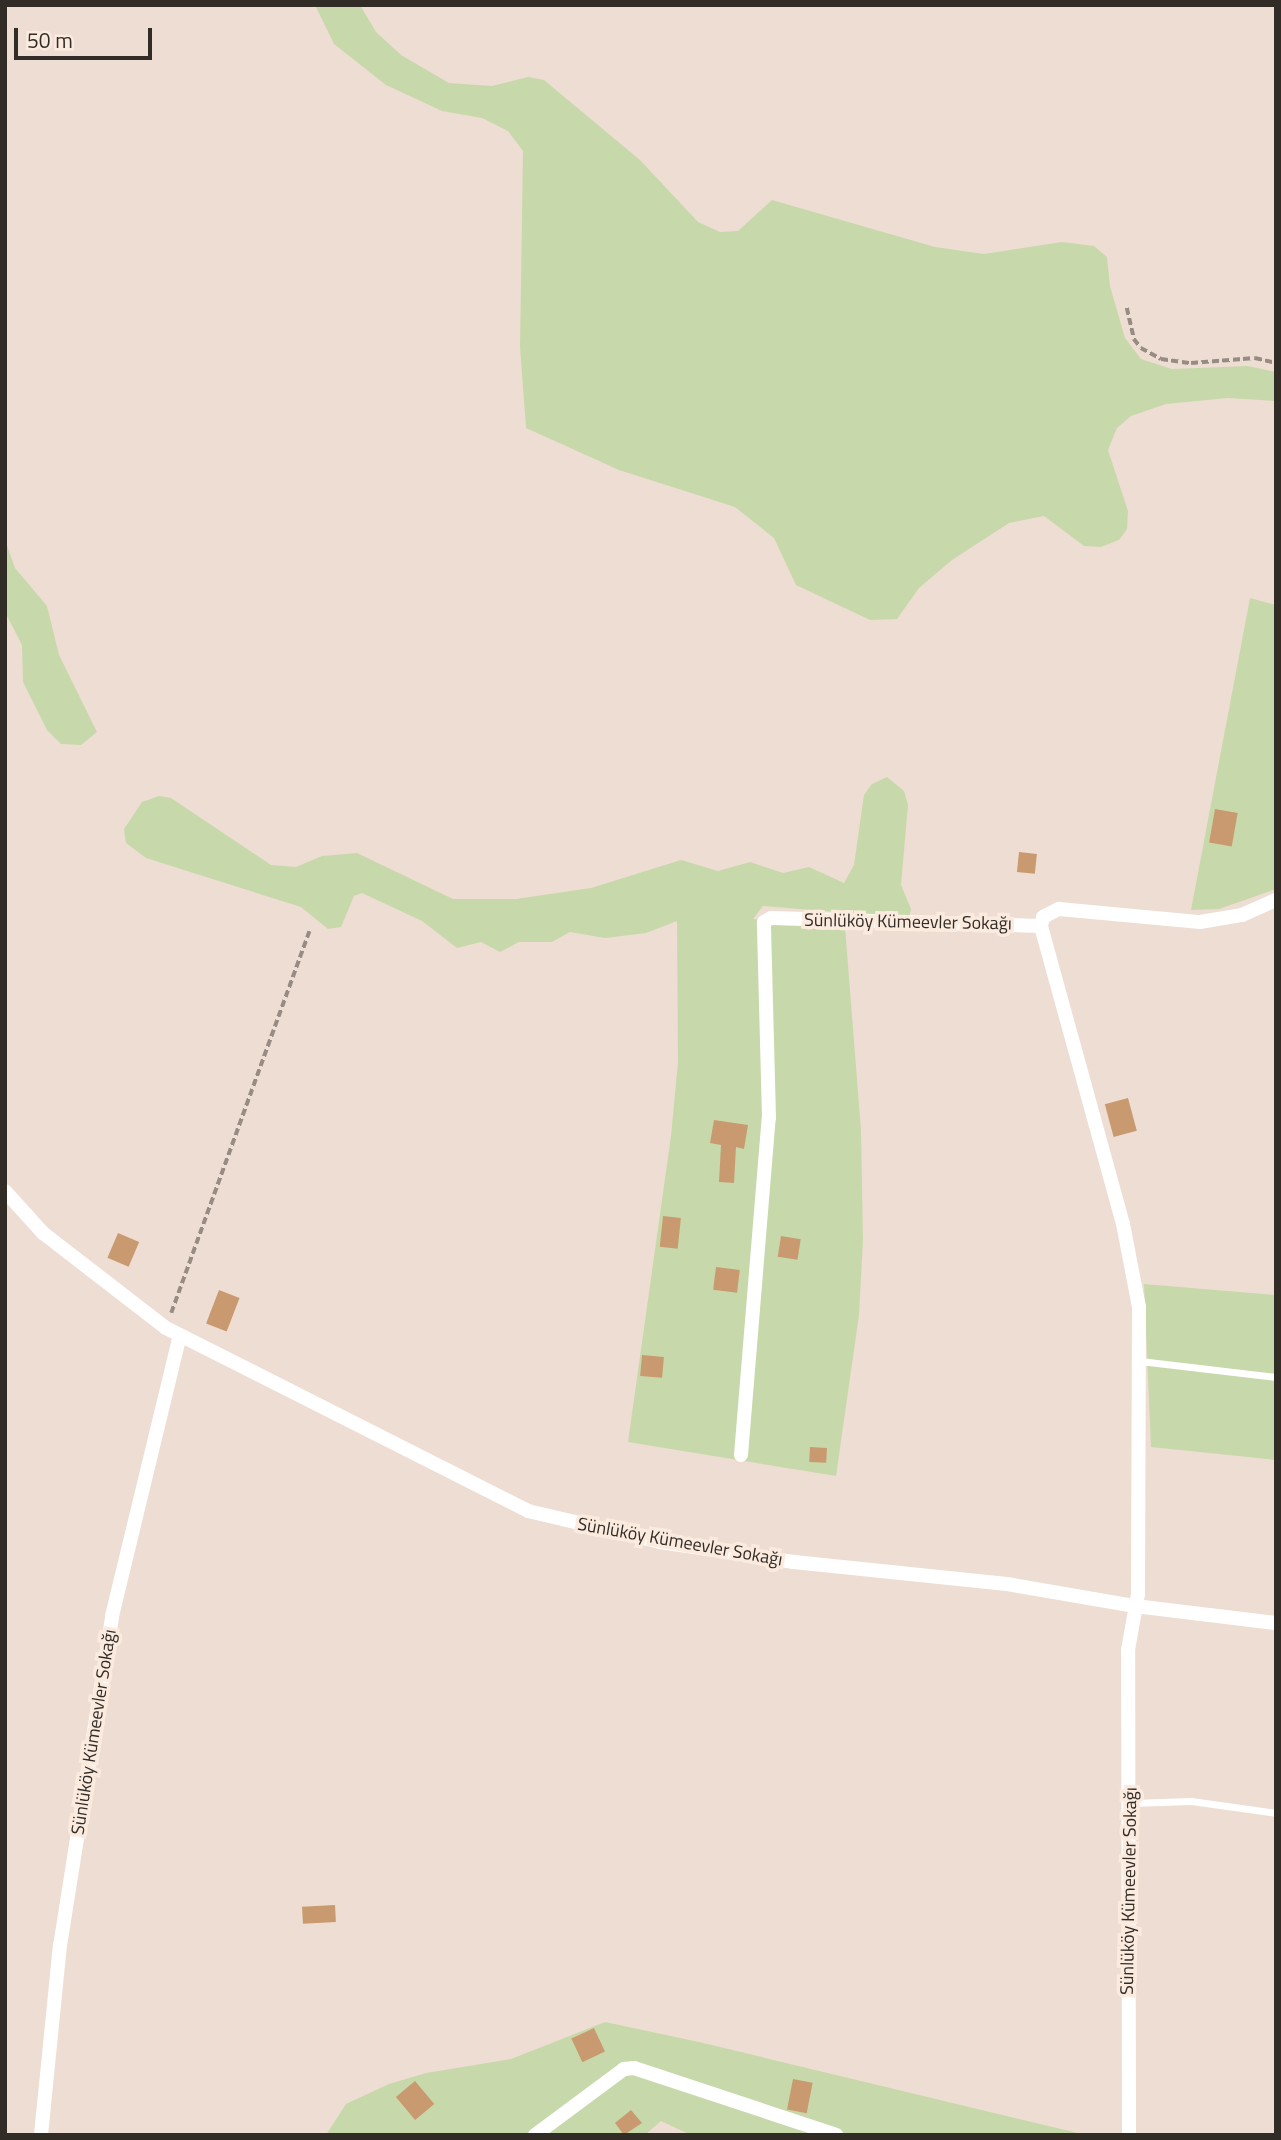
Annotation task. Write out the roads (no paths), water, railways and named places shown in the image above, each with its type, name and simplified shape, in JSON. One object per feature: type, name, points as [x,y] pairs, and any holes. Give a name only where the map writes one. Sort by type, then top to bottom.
[{"type":"street","points":[[1041,926],[1043,917],[1059,909],[1200,922],[1242,915],[1276,900]]},
{"type":"street","name":"Sünlüköy Kümeevler Sokağı","points":[[741,1455],[769,1107],[764,922],[771,918],[1041,926],[1130,1255],[1139,1307],[1135,1606],[1128,1650],[1131,1802],[1129,2135]]},
{"type":"street","name":"Sünlüköy Kümeevler Sokağı","points":[[5,1191],[43,1233],[166,1328],[496,1496],[562,1521],[718,1551],[1007,1584],[1135,1606],[1276,1623]]},
{"type":"street","name":"Sünlüköy Kümeevler Sokağı","points":[[41,2135],[60,1946],[112,1616],[180,1335]]},
{"type":"street","points":[[535,2135],[624,2069],[634,2068],[836,2135]]},
{"type":"lane","points":[[1140,1361],[1276,1377]]},
{"type":"lane","points":[[1131,1802],[1191,1801],[1276,1812]]}]
